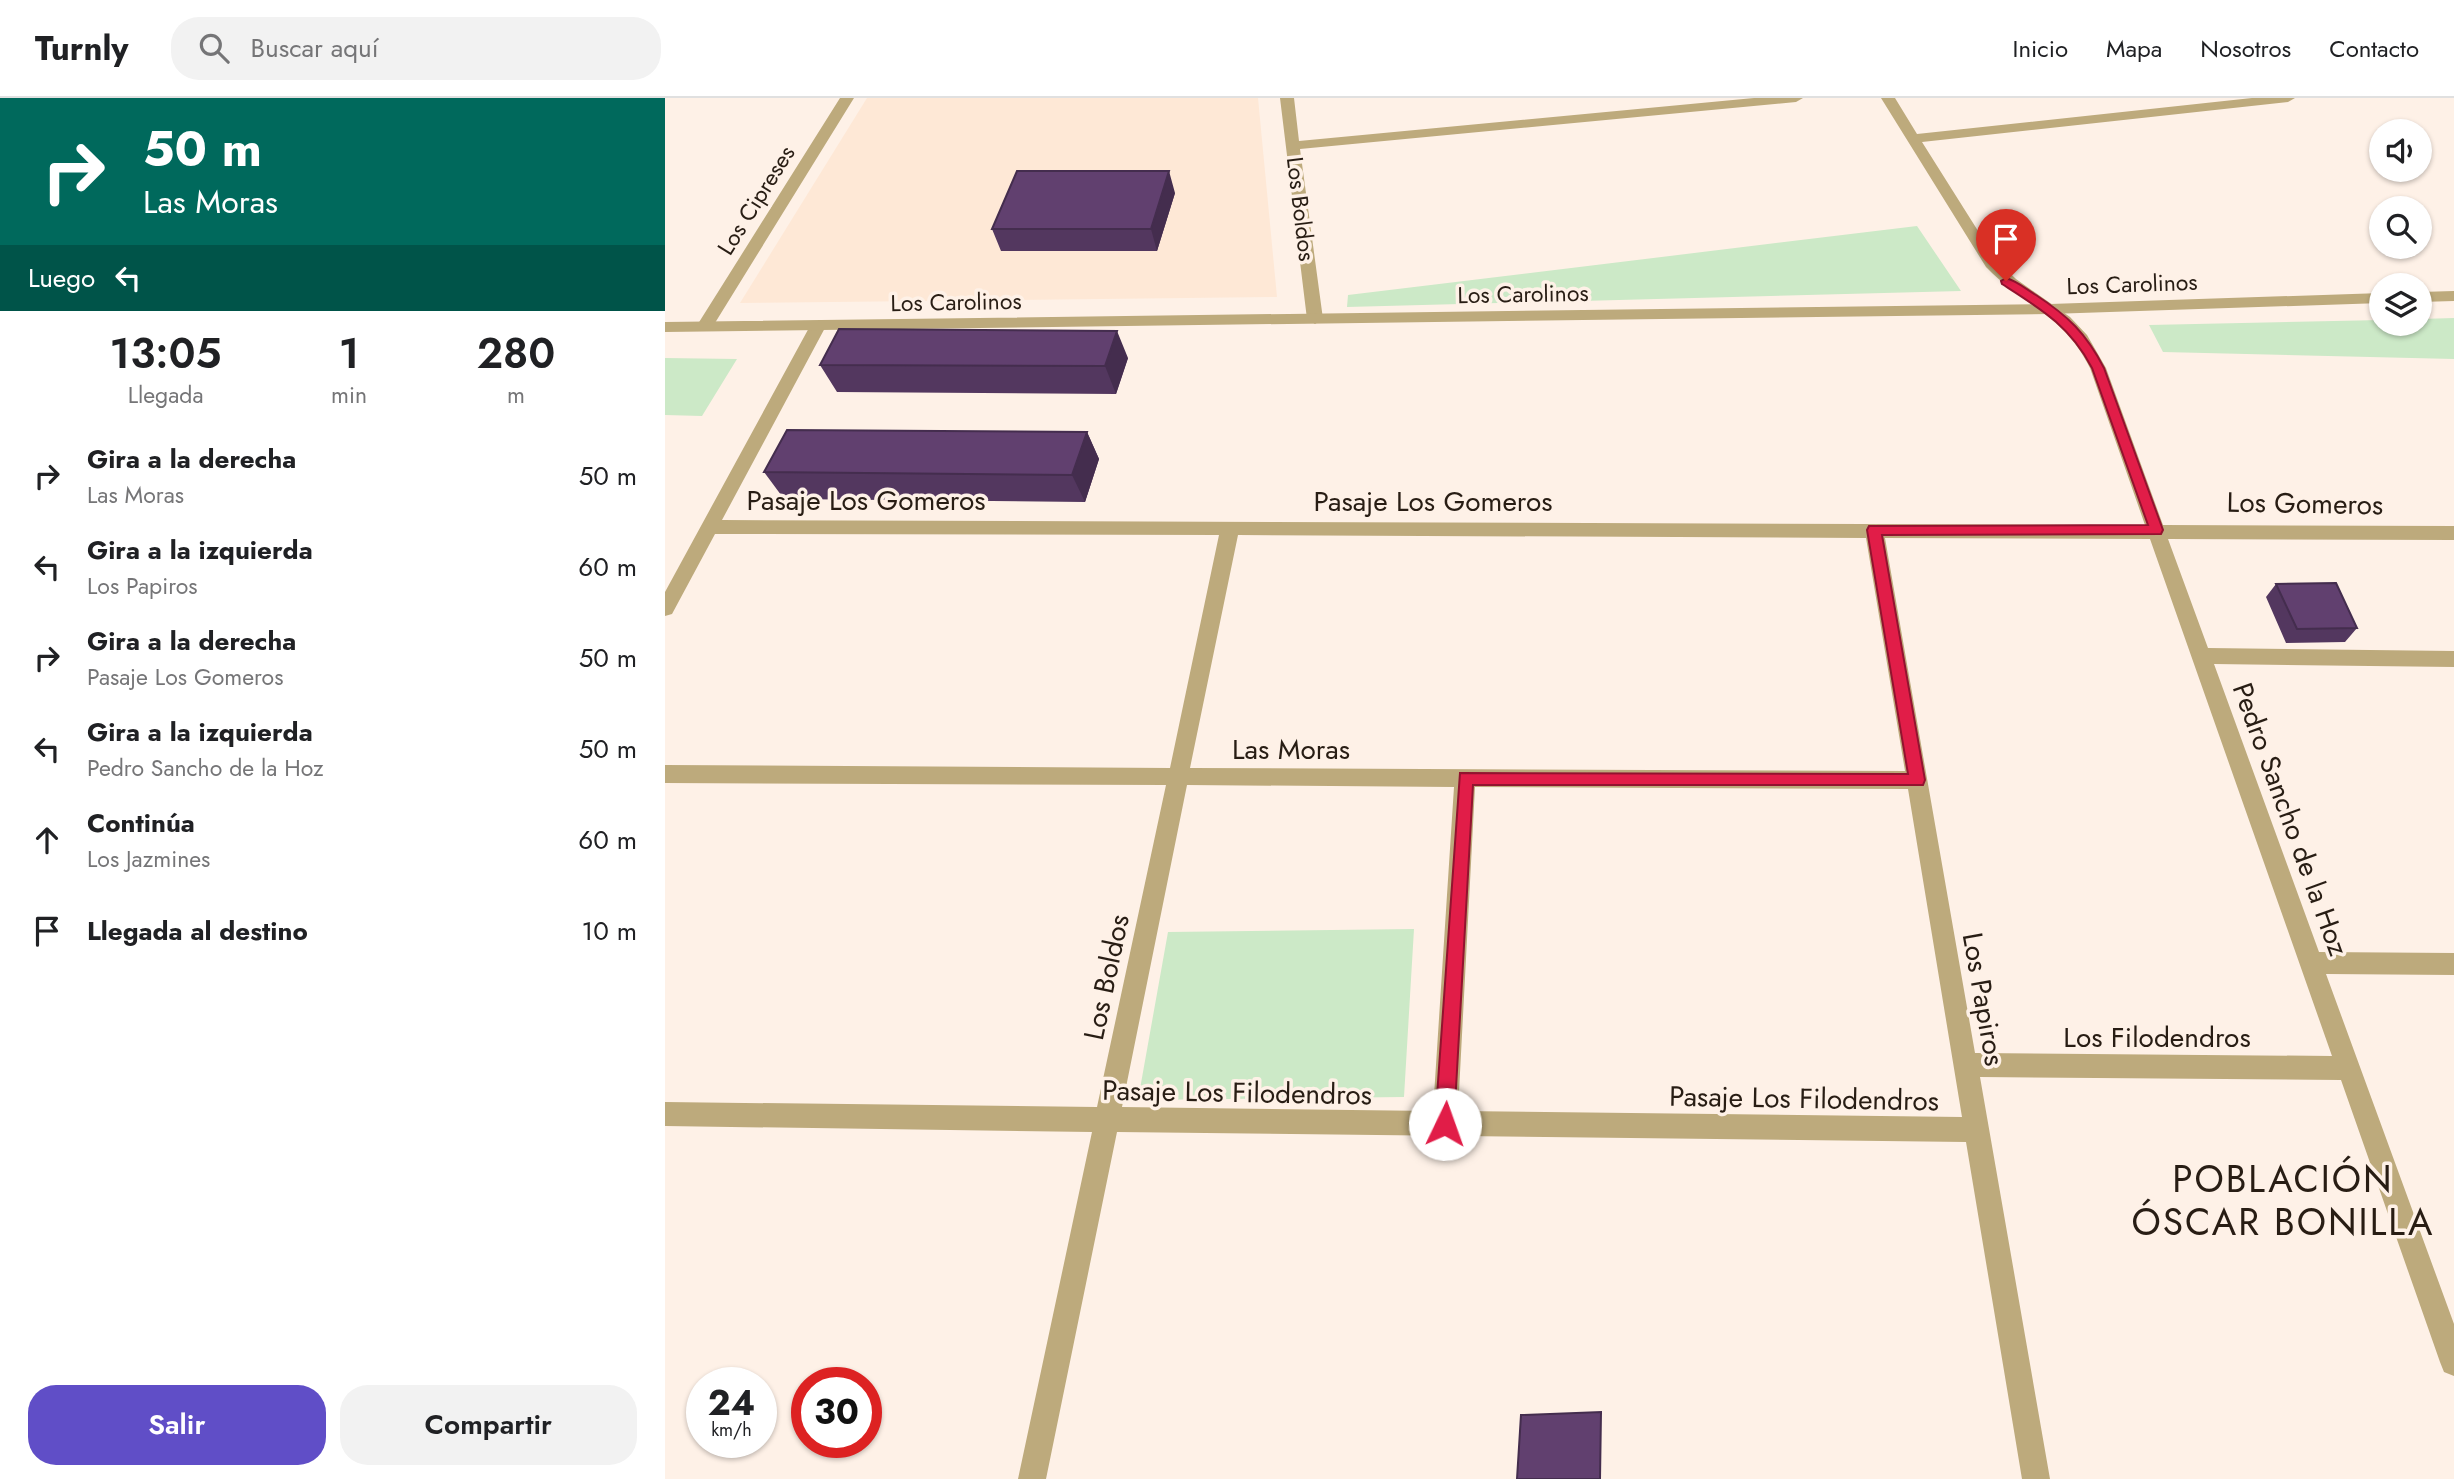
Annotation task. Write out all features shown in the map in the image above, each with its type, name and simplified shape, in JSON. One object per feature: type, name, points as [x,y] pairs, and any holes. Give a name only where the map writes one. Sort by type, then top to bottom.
[{"type":"street","name":"Los Cipreses","points":[[704,327],[847,98]]},
{"type":"street","name":"Los Boldos","points":[[1287,98],[1315,319]]},
{"type":"street","points":[[1293,146],[1796,98]]},
{"type":"street","name":"Pedro Sancho de la Hoz","points":[[1888,98],[1990,264],[2006,281],[2050,309],[2073,329],[2098,368],[2454,1362]]},
{"type":"street","points":[[1913,139],[2288,98]]},
{"type":"street","points":[[2432,297],[2454,296]]},
{"type":"street","name":"Los Carolinos","points":[[665,327],[2050,309],[2369,299]]},
{"type":"street","points":[[665,609],[818,327]]},
{"type":"street","name":"Pasaje Los Gomeros","points":[[709,527],[2156,530]]},
{"type":"street","name":"Los Boldos","points":[[1032,1479],[1230,528]]},
{"type":"street","name":"Los Papiros","points":[[1874,530],[2036,1479]]},
{"type":"street","name":"Los Gomeros","points":[[2156,530],[2454,533]]},
{"type":"street","points":[[2201,656],[2454,659]]},
{"type":"street","name":"Las Moras","points":[[665,774],[1917,780]]},
{"type":"street","points":[[1445,1124],[1465,778]]},
{"type":"street","points":[[2311,962],[2454,964]]},
{"type":"street","name":"Los Filodendros","points":[[1965,1065],[2349,1068]]},
{"type":"street","name":"Pasaje Los Filodendros","points":[[665,1114],[1977,1130]]},
{"type":"shaded area","points":[[867,98],[1258,98],[1277,297],[740,303]]},
{"type":"green space","points":[[1917,226],[1961,291],[1347,307],[1348,295]]},
{"type":"green space","points":[[2454,318],[2454,359],[2163,352],[2149,325],[2369,320],[2369,336],[2432,336],[2432,319]]},
{"type":"green space","points":[[665,358],[737,359],[702,416],[665,415]]},
{"type":"green space","points":[[1414,929],[1404,1097],[1138,1100],[1168,932]]},
{"type":"building","points":[[1017,171],[1169,171],[1151,229],[992,229]]},
{"type":"building","points":[[839,329],[1117,331],[1105,366],[820,365]]},
{"type":"building","points":[[787,430],[1087,432],[1072,475],[764,472]]},
{"type":"building","points":[[2336,583],[2357,628],[2297,629],[2276,584]]},
{"type":"building","points":[[1601,1412],[1600,1479],[1517,1479],[1521,1415]]},
{"type":"district","name":"POBLACIÓN ÓSCAR BONILLA","points":[[2283,1200]]},
{"type":"route","points":[[1445,1124],[1465,778],[1917,780],[1874,530],[2156,530],[2098,368],[2087,347],[2073,329],[2050,309],[2006,281]]}]
